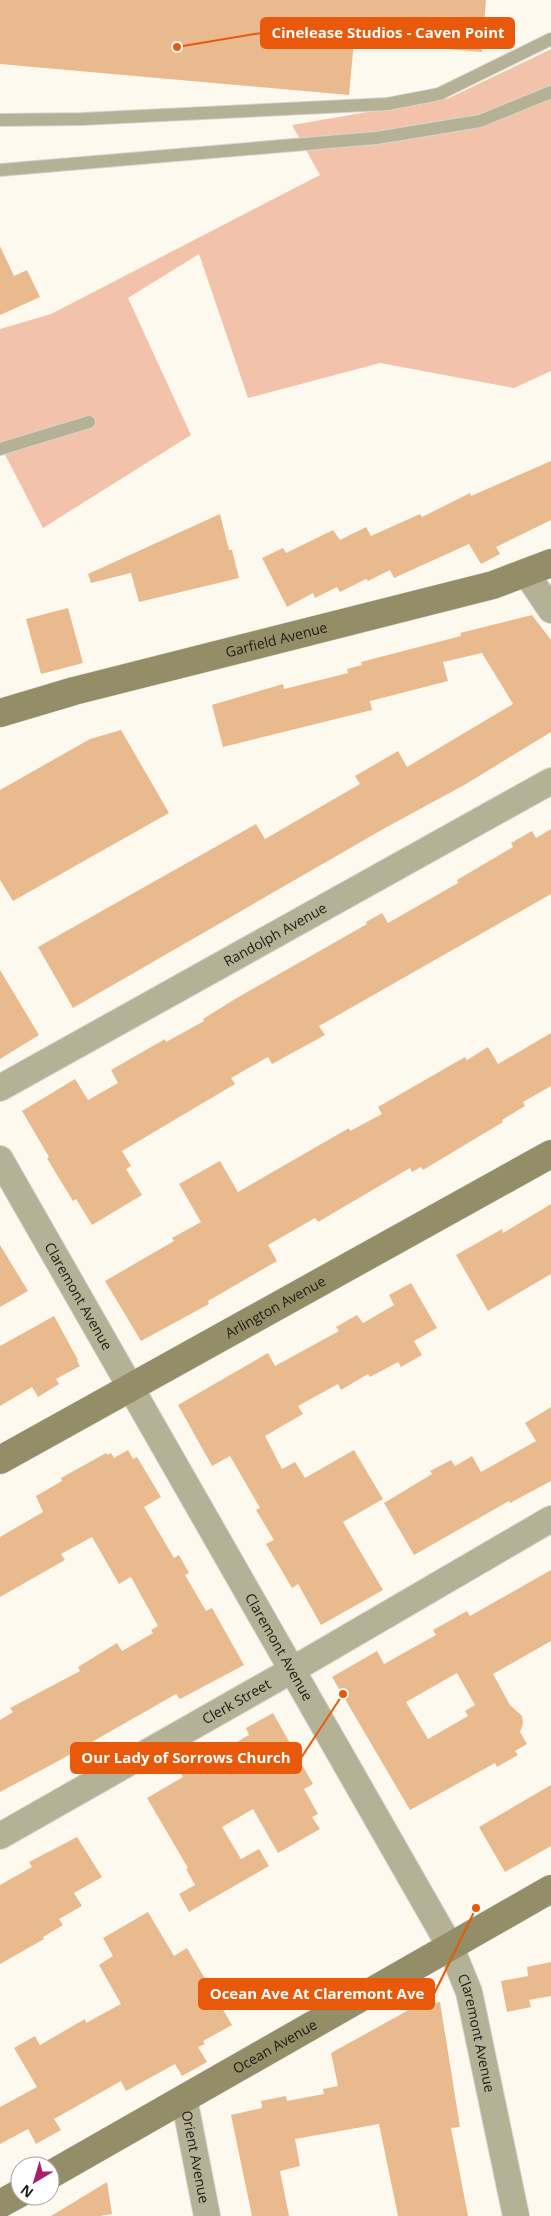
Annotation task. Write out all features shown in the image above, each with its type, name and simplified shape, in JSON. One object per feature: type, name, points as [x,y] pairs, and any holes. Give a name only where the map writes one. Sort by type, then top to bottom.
[{"type":"street","name":"Garfield Avenue","points":[[0,713],[74,691],[484,587],[551,563]]},
{"type":"street","points":[[526,573],[551,610]]},
{"type":"street","name":"Randolph Avenue","points":[[0,1088],[551,781]]},
{"type":"street","name":"Arlington Avenue","points":[[0,1460],[551,1154]]},
{"type":"street","name":"Claremont Avenue","points":[[0,1159],[451,1948],[469,1992],[516,2216]]},
{"type":"street","name":"Clerk Street","points":[[0,1836],[292,1670],[551,1519]]},
{"type":"street","name":"Ocean Avenue","points":[[60,2169],[451,1948],[551,1889]]},
{"type":"street","name":"Orient Avenue","points":[[184,2098],[207,2216]]},
{"type":"lane","points":[[0,120],[82,119],[387,104],[439,94],[551,39]]},
{"type":"lane","points":[[0,170],[376,138],[480,121],[551,92]]},
{"type":"lane","points":[[0,450],[89,422]]},
{"type":"shaded area","points":[[551,49],[551,371],[514,388],[380,363],[248,398],[199,254],[128,298],[191,435],[43,528],[0,445],[0,329],[51,314],[320,175],[292,125],[449,98]]},
{"type":"building","points":[[0,0],[486,0],[482,52],[354,41],[349,95],[0,64]]},
{"type":"building","points":[[0,246],[14,276],[27,270],[40,297],[0,315]]},
{"type":"building","points":[[551,461],[551,520],[496,547],[500,554],[481,564],[469,544],[394,578],[390,570],[340,592],[337,587],[315,598],[313,593],[287,607],[262,558],[283,548],[286,553],[333,530],[340,540],[366,527],[371,536],[420,514],[422,517],[470,493],[471,496]]},
{"type":"building","points":[[220,514],[229,550],[232,550],[239,578],[139,602],[131,573],[91,583],[88,574]]},
{"type":"building","points":[[68,608],[83,663],[41,674],[26,619]]},
{"type":"building","points":[[532,615],[551,640],[551,732],[466,784],[385,828],[73,1008],[38,947],[256,824],[265,839],[360,784],[355,776],[398,751],[407,767],[513,704],[482,653],[443,662],[448,681],[370,701],[372,710],[223,747],[212,705],[283,684],[284,689],[348,673],[347,669],[362,665],[361,662],[461,636],[460,633]]},
{"type":"building","points":[[121,730],[169,813],[13,901],[0,880],[0,790],[90,739]]},
{"type":"building","points":[[551,829],[551,894],[319,1026],[325,1035],[272,1064],[268,1057],[231,1078],[235,1084],[122,1151],[131,1166],[126,1169],[142,1195],[92,1225],[76,1199],[73,1201],[22,1111],[75,1079],[88,1100],[118,1083],[111,1070],[165,1039],[166,1042],[204,1021],[203,1019],[235,999],[367,924],[366,922],[382,913],[388,923],[458,883],[457,880],[513,847],[511,843],[532,831],[536,838]]},
{"type":"building","points":[[0,970],[39,1035],[0,1059]]},
{"type":"building","points":[[551,1033],[551,1086],[523,1102],[525,1106],[502,1120],[503,1122],[423,1170],[421,1167],[412,1172],[410,1168],[318,1222],[315,1218],[268,1245],[277,1261],[208,1301],[209,1304],[141,1341],[105,1281],[174,1241],[172,1238],[201,1222],[179,1184],[220,1161],[238,1192],[349,1128],[350,1131],[382,1114],[378,1107],[465,1057],[467,1060],[488,1047],[498,1064]]},
{"type":"building","points":[[551,1204],[551,1274],[488,1311],[456,1255],[502,1229],[503,1233]]},
{"type":"building","points":[[0,1245],[28,1291],[0,1307]]},
{"type":"building","points":[[411,1283],[437,1328],[414,1341],[422,1355],[401,1367],[398,1362],[370,1377],[368,1374],[341,1390],[338,1384],[298,1406],[303,1414],[265,1436],[282,1469],[295,1462],[305,1478],[354,1450],[383,1499],[343,1522],[383,1590],[321,1625],[298,1584],[292,1588],[266,1544],[274,1540],[256,1510],[260,1508],[230,1456],[212,1466],[178,1405],[268,1353],[275,1366],[339,1331],[336,1327],[357,1315],[363,1323],[394,1305],[389,1295]]},
{"type":"building","points":[[54,1316],[80,1366],[56,1379],[59,1384],[38,1397],[32,1387],[0,1406],[0,1346]]},
{"type":"building","points":[[551,1407],[551,1481],[510,1503],[509,1501],[414,1555],[384,1503],[432,1474],[430,1471],[451,1460],[455,1466],[472,1456],[481,1472],[536,1441],[525,1423]]},
{"type":"building","points":[[128,1450],[133,1459],[137,1457],[161,1497],[144,1507],[174,1558],[179,1555],[189,1573],[185,1575],[206,1611],[212,1608],[244,1665],[180,1699],[176,1694],[0,1792],[0,1720],[13,1712],[10,1708],[80,1671],[78,1667],[117,1643],[122,1651],[153,1633],[151,1630],[158,1626],[131,1577],[119,1584],[92,1537],[61,1554],[65,1560],[0,1597],[0,1537],[43,1512],[36,1496],[62,1481],[61,1478],[106,1453],[107,1455],[111,1453],[114,1458]]},
{"type":"building","points":[[551,1570],[551,1641],[493,1674],[510,1705],[522,1716],[523,1724],[520,1732],[527,1744],[515,1751],[518,1755],[497,1767],[495,1763],[410,1810],[332,1677],[377,1651],[384,1664],[436,1635],[433,1630],[467,1611],[470,1616]],"holes":[[[457,1673],[475,1705],[465,1711],[468,1716],[428,1739],[406,1702]]]},
{"type":"building","points":[[273,1713],[313,1784],[304,1789],[318,1814],[312,1817],[320,1829],[278,1853],[253,1809],[222,1827],[241,1859],[259,1849],[269,1866],[189,1912],[179,1894],[195,1885],[186,1869],[188,1868],[147,1798],[183,1777],[181,1774],[249,1735],[246,1728]]},
{"type":"building","points":[[551,1785],[551,1846],[505,1872],[479,1827]]},
{"type":"building","points":[[77,1837],[102,1877],[74,1893],[82,1906],[59,1919],[63,1925],[43,1937],[44,1939],[0,1964],[0,1885],[32,1867],[29,1862]]},
{"type":"building","points":[[148,1912],[174,1956],[187,1948],[232,2025],[203,2041],[205,2044],[198,2047],[207,2062],[182,2076],[175,2064],[126,2091],[121,2081],[54,2119],[61,2130],[36,2144],[28,2129],[0,2144],[0,2107],[37,2087],[14,2048],[35,2036],[40,2045],[85,2019],[86,2023],[121,2004],[99,1965],[113,1956],[103,1938]]},
{"type":"building","points":[[551,1962],[551,1996],[529,2000],[531,2007],[507,2012],[501,1981],[528,1976],[527,1967]]},
{"type":"building","points":[[440,2002],[460,2127],[451,2128],[468,2216],[398,2216],[379,2124],[295,2139],[300,2166],[280,2171],[289,2216],[252,2216],[231,2115],[262,2108],[261,2101],[286,2096],[287,2101],[324,2094],[323,2089],[338,2086],[331,2053],[416,2006]]},
{"type":"building","points":[[107,2182],[112,2214],[100,2216],[51,2216]]},
{"type":"place","name":"Cinelease Studios - Caven Point","points":[[177,47]]},
{"type":"place","name":"Our Lady of Sorrows Church","points":[[343,1694]]},
{"type":"place","name":"Ocean Ave At Claremont Ave","points":[[476,1908]]}]
